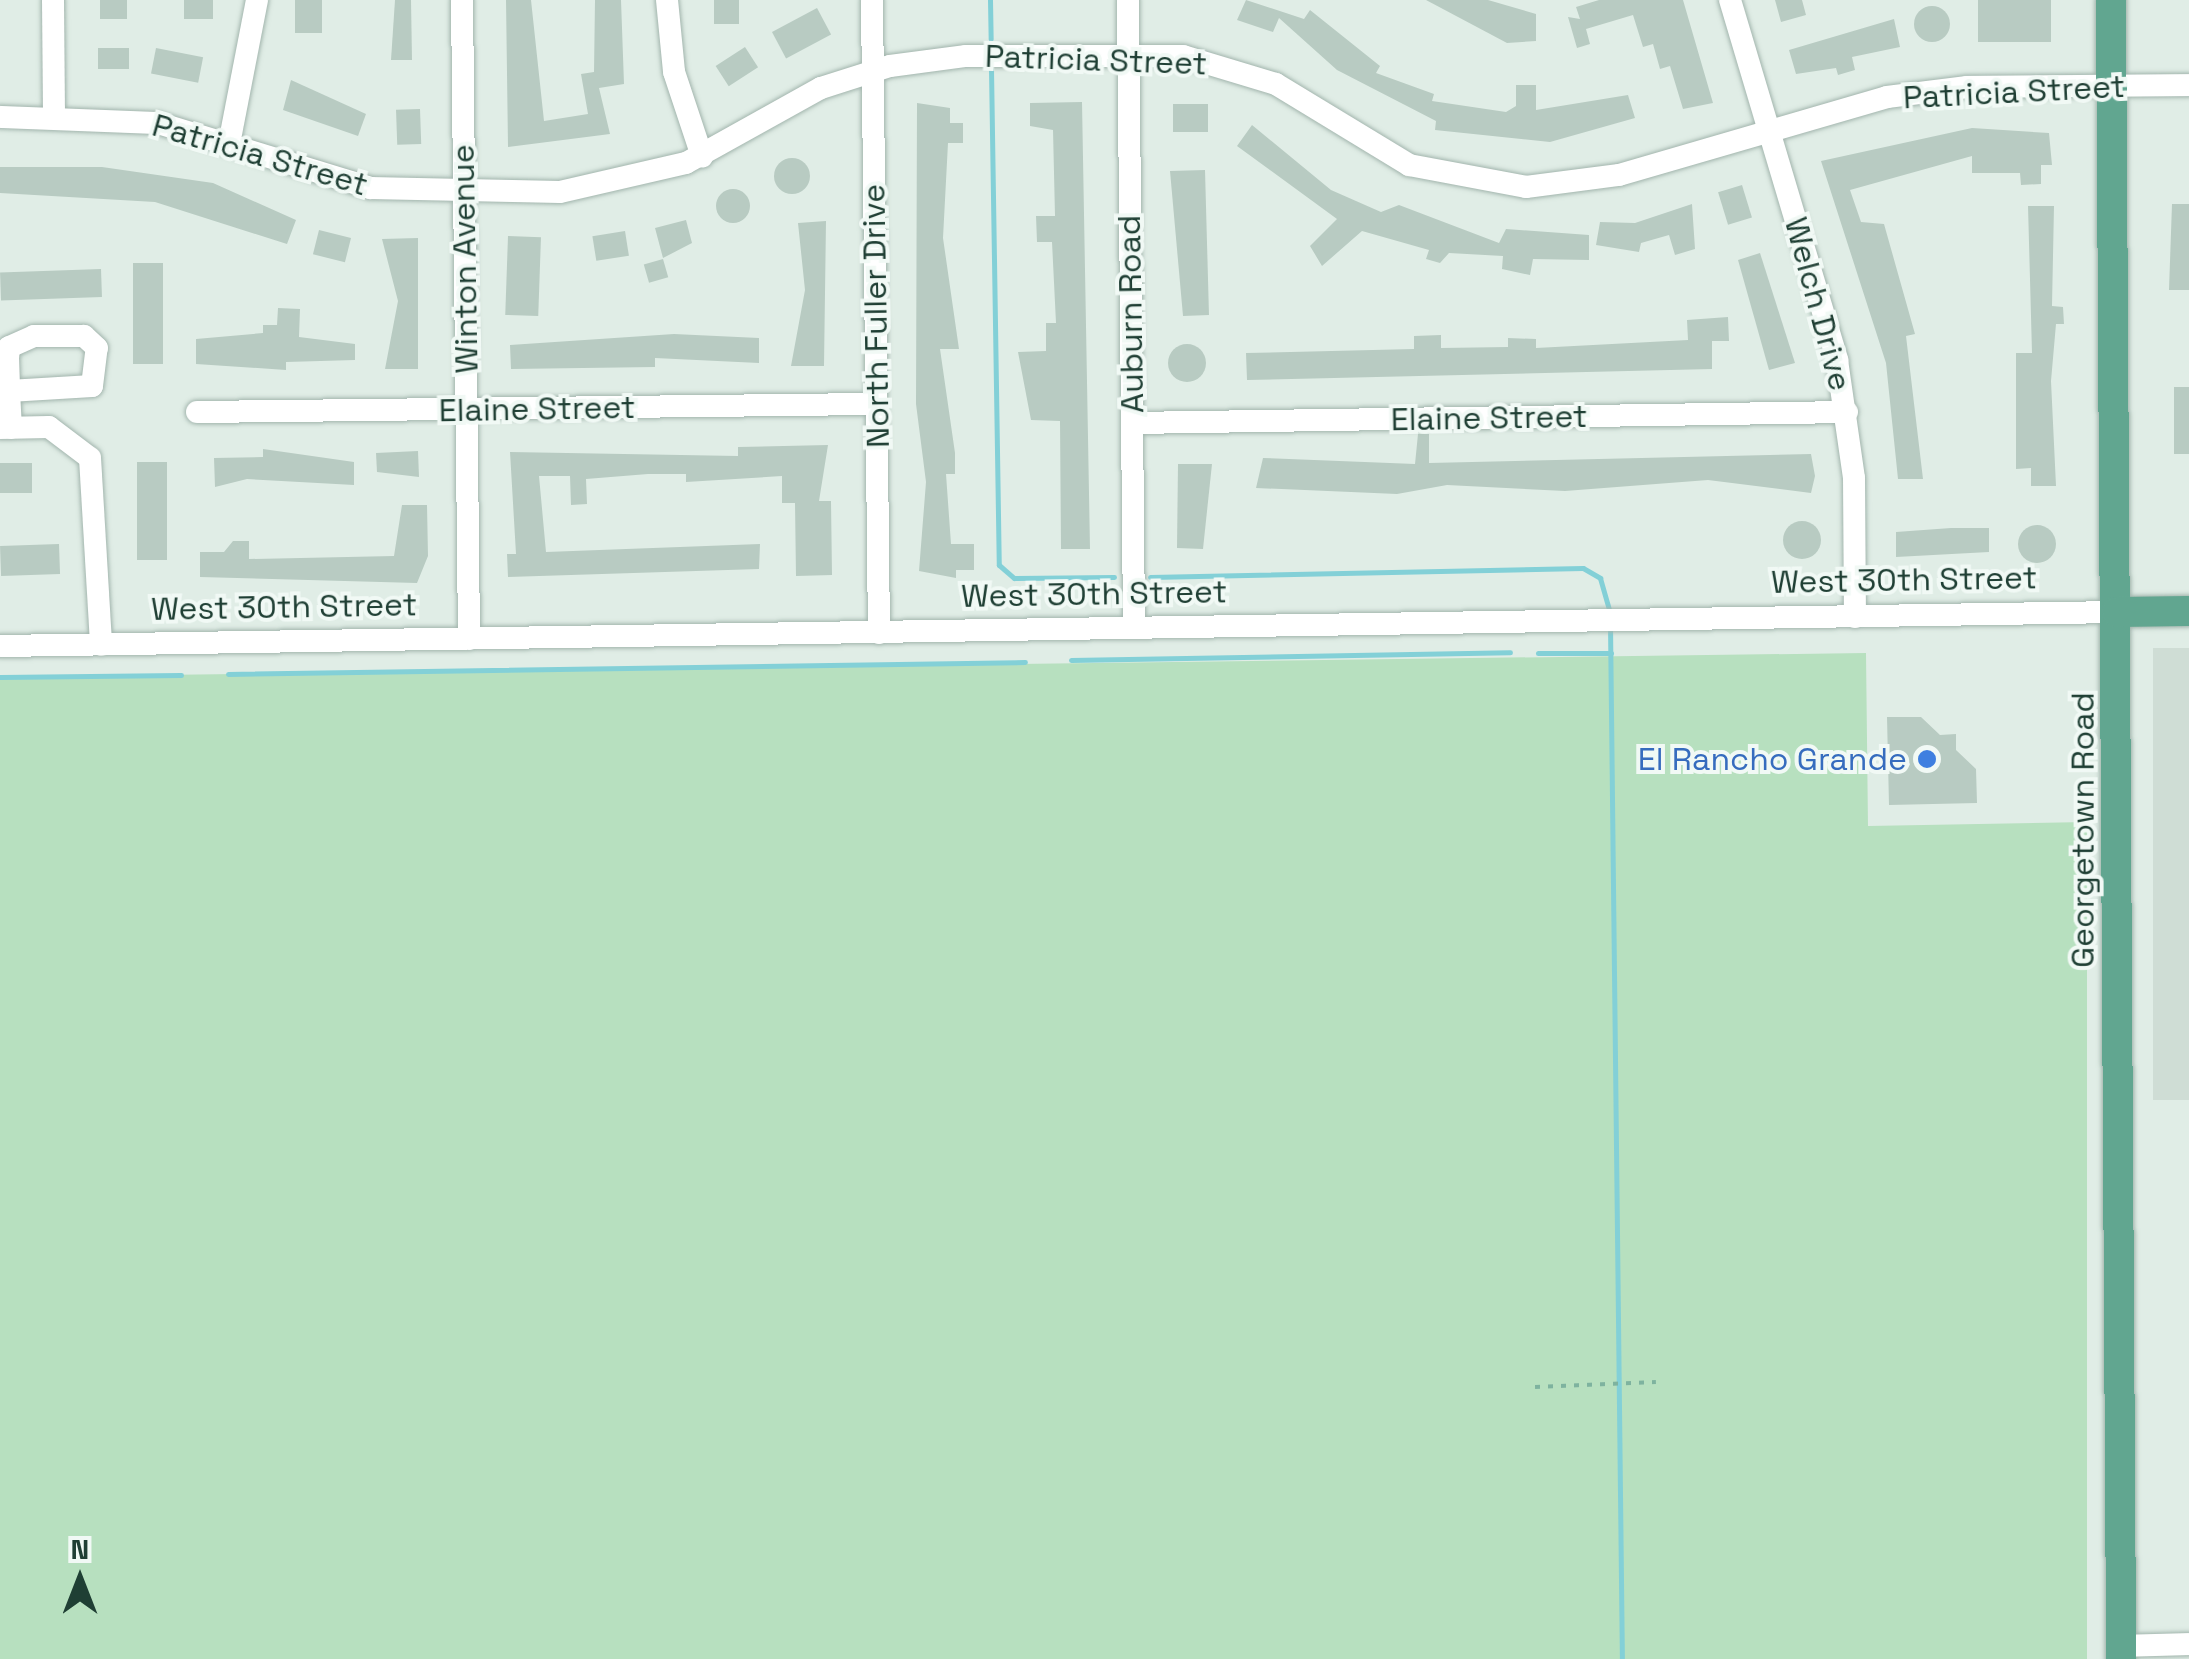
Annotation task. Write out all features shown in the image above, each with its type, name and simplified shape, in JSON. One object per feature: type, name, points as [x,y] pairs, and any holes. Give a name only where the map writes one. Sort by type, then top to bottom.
[{"type":"main road","name":"Georgetown Road","points":[[2111,0],[2121,1652]]},
{"type":"main road","name":"West 30th Street","points":[[2117,612],[2189,611]]},
{"type":"street","points":[[53,0],[54,117]]},
{"type":"street","points":[[229,144],[258,0]]},
{"type":"street","name":"Winton Avenue","points":[[462,0],[469,639]]},
{"type":"street","points":[[667,0],[678,88],[702,156]]},
{"type":"street","name":"North Fuller Drive","points":[[872,0],[879,633]]},
{"type":"street","name":"Auburn Road","points":[[1128,0],[1134,628]]},
{"type":"street","name":"Welch Drive","points":[[1730,0],[1847,412],[1855,617]]},
{"type":"street","name":"Patricia Street","points":[[0,118],[141,120],[229,144],[344,184],[464,193],[584,190],[702,156],[813,92],[873,70],[966,56],[1128,56],[1250,71],[1393,158],[1492,185],[1585,182],[1768,130],[1949,88],[2189,85]]},
{"type":"street","points":[[9,391],[5,428],[66,432],[90,458],[101,645]]},
{"type":"street","name":"Elaine Street","points":[[197,412],[876,404]]},
{"type":"street","name":"Elaine Street","points":[[1132,423],[1847,412]]},
{"type":"street","name":"West 30th Street","points":[[0,646],[2117,612]]},
{"type":"street","points":[[2121,1652],[2189,1644]]},
{"type":"path","points":[[1536,1387],[1656,1382]]},
{"type":"shaded area","points":[[2153,648],[2189,648],[2189,1100],[2153,1100]]},
{"type":"green space","points":[[1866,653],[1868,826],[2087,822],[2087,1659],[0,1659],[0,677]]},
{"type":"building","points":[[100,0],[127,0],[127,19],[100,19]]},
{"type":"building","points":[[184,0],[213,0],[213,19],[184,19]]},
{"type":"building","points":[[295,0],[322,0],[322,33],[295,33]]},
{"type":"building","points":[[395,0],[411,0],[412,60],[391,60]]},
{"type":"building","points":[[506,0],[531,0],[544,121],[588,114],[581,74],[594,72],[595,0],[621,0],[624,84],[599,88],[610,134],[508,147]]},
{"type":"building","points":[[714,0],[739,0],[739,24],[714,24]]},
{"type":"building","points":[[1246,0],[1304,19],[1310,10],[1380,66],[1376,73],[1434,94],[1432,101],[1506,112],[1516,106],[1516,85],[1536,85],[1536,110],[1628,95],[1635,118],[1550,142],[1435,130],[1436,121],[1337,70],[1279,18],[1273,32],[1237,20]]},
{"type":"building","points":[[1426,0],[1488,0],[1536,14],[1536,41],[1507,43]]},
{"type":"building","points":[[1599,0],[1683,0],[1713,103],[1683,109],[1670,66],[1660,69],[1653,44],[1643,47],[1633,15],[1586,29],[1590,44],[1577,48],[1568,17],[1580,19],[1576,7]]},
{"type":"building","points":[[1775,0],[1802,0],[1806,15],[1781,22]]},
{"type":"building","points":[[1978,0],[2051,0],[2051,42],[1978,42]]},
{"type":"building","points":[[1932,6],[1944,12],[1950,24],[1944,36],[1932,42],[1920,36],[1914,24],[1920,12]]},
{"type":"building","points":[[817,8],[831,34],[786,58],[772,32]]},
{"type":"building","points":[[1894,19],[1900,47],[1852,57],[1855,70],[1838,75],[1836,68],[1796,74],[1789,50]]},
{"type":"building","points":[[745,47],[758,67],[729,86],[716,66]]},
{"type":"building","points":[[98,48],[129,48],[129,69],[98,69]]},
{"type":"building","points":[[156,48],[203,57],[198,83],[151,74]]},
{"type":"building","points":[[291,80],[366,114],[358,136],[283,110]]},
{"type":"building","points":[[1082,102],[1090,549],[1061,549],[1060,421],[1031,420],[1018,352],[1046,351],[1046,323],[1056,323],[1052,242],[1037,242],[1036,216],[1055,216],[1053,130],[1030,126],[1030,103]]},
{"type":"building","points":[[917,103],[950,108],[950,123],[963,123],[963,143],[948,143],[943,238],[959,349],[940,349],[955,453],[955,474],[946,474],[951,544],[974,544],[974,570],[956,570],[956,578],[919,571],[926,482],[916,404]]},
{"type":"building","points":[[1173,104],[1208,104],[1208,132],[1173,132]]},
{"type":"building","points":[[420,109],[421,144],[397,145],[396,110]]},
{"type":"building","points":[[1252,125],[1331,190],[1381,212],[1399,205],[1499,243],[1506,229],[1589,235],[1589,260],[1533,259],[1530,275],[1502,269],[1503,256],[1449,253],[1440,263],[1426,259],[1429,250],[1362,231],[1322,266],[1310,246],[1337,219],[1237,146]]},
{"type":"building","points":[[1972,128],[2049,133],[2052,165],[2041,165],[2041,184],[2021,185],[2020,173],[1972,173],[1972,156],[1850,190],[1861,222],[1884,224],[1915,334],[1906,336],[1923,479],[1898,479],[1886,363],[1821,161]]},
{"type":"building","points":[[792,158],[805,163],[810,176],[805,189],[792,194],[779,189],[774,176],[779,163]]},
{"type":"building","points":[[0,167],[102,167],[213,183],[296,220],[287,244],[155,202],[0,193]]},
{"type":"building","points":[[1205,170],[1209,315],[1183,316],[1170,171]]},
{"type":"building","points":[[1742,185],[1752,218],[1728,225],[1718,192]]},
{"type":"building","points":[[733,189],[745,194],[750,206],[745,218],[733,223],[721,218],[716,206],[721,194]]},
{"type":"building","points":[[1692,204],[1695,249],[1675,255],[1669,235],[1641,243],[1639,252],[1596,245],[1600,222],[1635,223]]},
{"type":"building","points":[[2172,204],[2189,204],[2189,290],[2169,290]]},
{"type":"building","points":[[2028,206],[2054,206],[2052,306],[2063,307],[2064,324],[2056,324],[2051,381],[2056,486],[2031,486],[2031,468],[2016,469],[2016,353],[2032,353]]},
{"type":"building","points":[[686,220],[692,243],[663,258],[655,228]]},
{"type":"building","points":[[826,221],[824,366],[791,366],[805,290],[798,223]]},
{"type":"building","points":[[319,230],[351,238],[345,262],[313,254]]},
{"type":"building","points":[[625,231],[629,256],[596,261],[592,236]]},
{"type":"building","points":[[508,236],[541,237],[538,316],[505,315]]},
{"type":"building","points":[[418,238],[418,369],[385,369],[398,301],[382,239]]},
{"type":"building","points":[[1760,253],[1795,363],[1769,370],[1738,260]]},
{"type":"building","points":[[663,259],[668,277],[649,283],[644,265]]},
{"type":"building","points":[[133,263],[163,263],[163,364],[133,364]]},
{"type":"building","points":[[101,269],[102,297],[1,301],[0,273]]},
{"type":"building","points":[[278,308],[300,309],[299,337],[355,344],[355,360],[286,362],[286,370],[196,364],[196,339],[263,333],[263,325],[277,325]]},
{"type":"building","points":[[1728,317],[1729,341],[1712,341],[1712,369],[1247,380],[1246,353],[1414,349],[1414,336],[1441,335],[1441,348],[1508,347],[1508,338],[1536,339],[1536,348],[1688,340],[1687,320]]},
{"type":"building","points":[[674,334],[759,338],[759,363],[655,358],[655,367],[511,369],[510,345]]},
{"type":"building","points":[[1187,344],[1200,350],[1206,363],[1200,376],[1187,382],[1174,376],[1168,363],[1174,350]]},
{"type":"building","points":[[2174,387],[2189,387],[2189,454],[2174,454]]},
{"type":"building","points":[[1418,434],[1429,434],[1429,463],[1811,454],[1815,476],[1811,493],[1708,480],[1565,491],[1447,485],[1397,494],[1256,488],[1263,458],[1415,464]]},
{"type":"building","points":[[828,445],[819,501],[831,501],[832,575],[796,576],[795,503],[782,503],[782,476],[686,482],[686,474],[648,474],[586,479],[587,504],[571,505],[570,476],[539,476],[546,552],[760,544],[759,569],[508,577],[507,554],[516,554],[510,452],[738,456],[738,447]]},
{"type":"building","points":[[263,449],[354,462],[354,485],[247,479],[215,487],[214,458],[263,457]]},
{"type":"building","points":[[418,451],[419,477],[377,472],[376,453]]},
{"type":"building","points":[[137,462],[167,462],[167,560],[137,560]]},
{"type":"building","points":[[0,463],[32,463],[32,493],[0,493]]},
{"type":"building","points":[[1178,464],[1212,464],[1203,549],[1177,548]]},
{"type":"building","points":[[402,505],[427,505],[428,556],[417,583],[200,577],[200,552],[224,552],[233,541],[249,541],[249,559],[394,556]]},
{"type":"building","points":[[1802,521],[1815,527],[1821,540],[1815,553],[1802,559],[1789,553],[1783,540],[1789,527]]},
{"type":"building","points":[[2037,525],[2050,531],[2056,544],[2050,557],[2037,563],[2024,557],[2018,544],[2024,531]]},
{"type":"building","points":[[1989,528],[1989,552],[1896,557],[1896,532]]},
{"type":"building","points":[[59,544],[60,574],[1,576],[0,546]]},
{"type":"building","name":"El Rancho Grande","points":[[1887,717],[1921,717],[1940,735],[1956,734],[1956,750],[1976,769],[1977,803],[1889,805]]},
{"type":"waterway","points":[[990,0],[991,39]]},
{"type":"waterway","points":[[991,69],[999,565],[1014,578],[1114,577]]},
{"type":"waterway","points":[[1150,577],[1583,568],[1600,578],[1610,614]]},
{"type":"waterway","points":[[1610,625],[1622,1659]]},
{"type":"waterway","points":[[1071,660],[1510,652]]},
{"type":"waterway","points":[[1538,653],[1611,653]]},
{"type":"waterway","points":[[228,674],[1025,662]]},
{"type":"waterway","points":[[0,677],[181,675]]},
{"type":"place","name":"El Rancho Grande","points":[[1927,759]]}]
